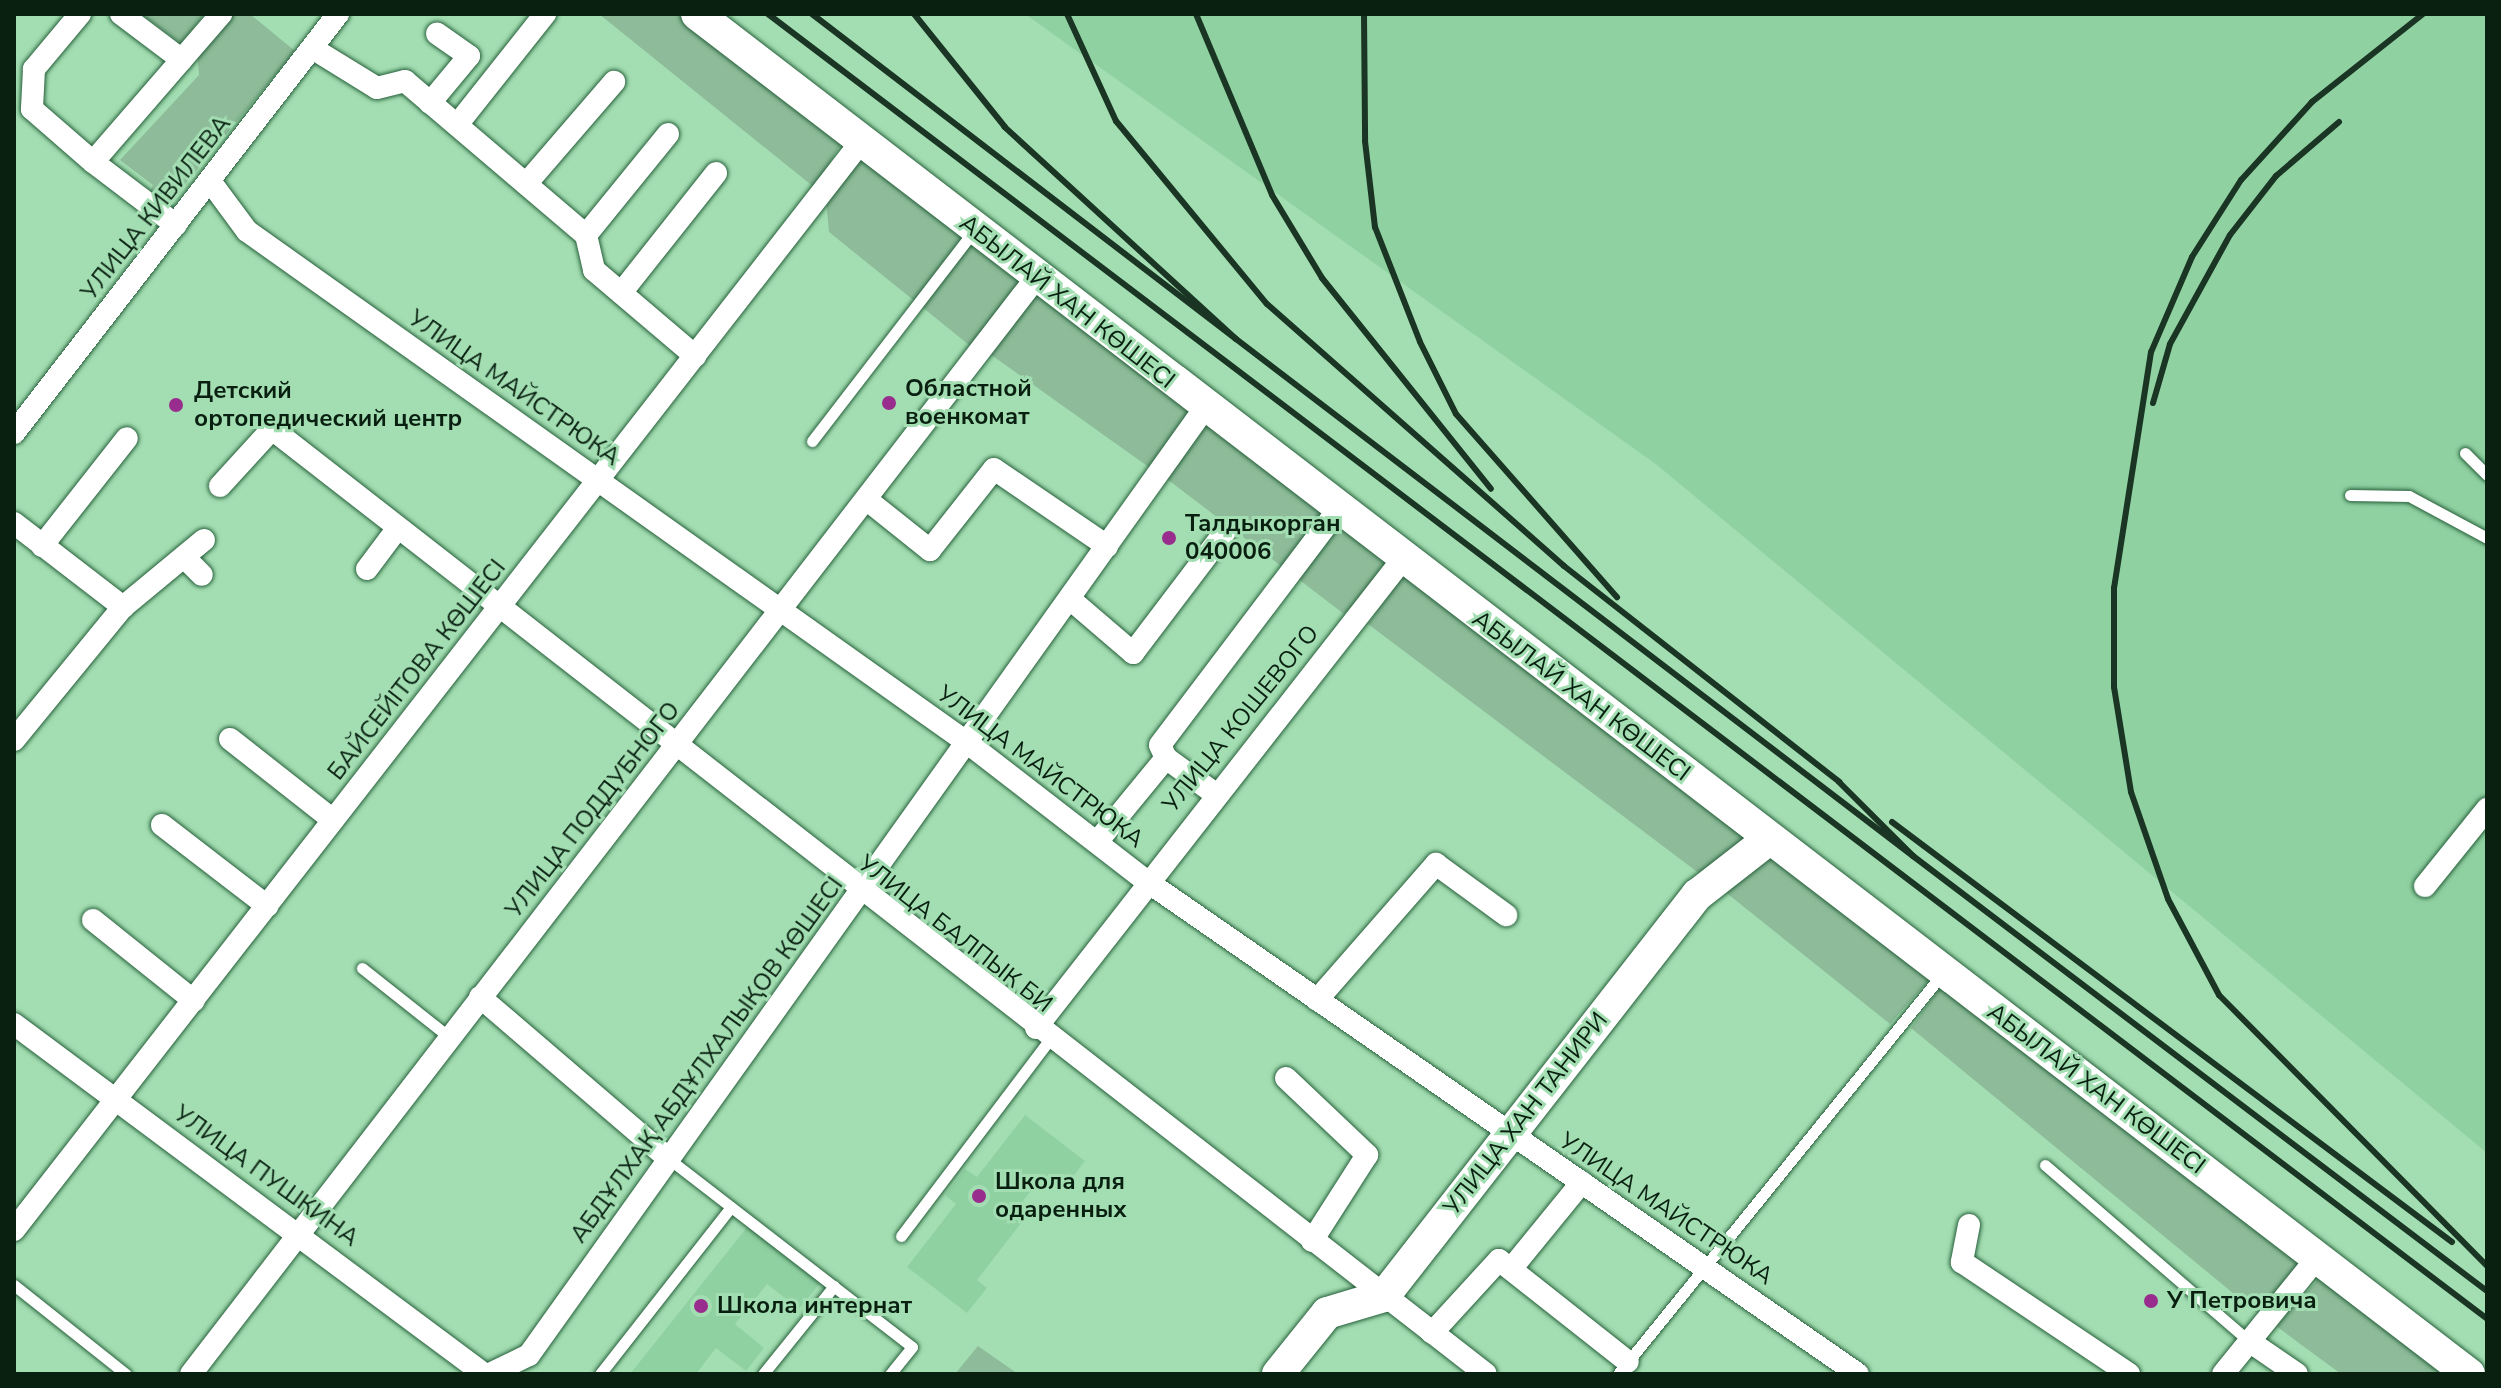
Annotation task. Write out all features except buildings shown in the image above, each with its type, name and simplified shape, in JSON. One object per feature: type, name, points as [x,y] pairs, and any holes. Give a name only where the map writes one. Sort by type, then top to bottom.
[{"type":"main road","name":"АБЫЛАЙ ХАН КӨШЕСІ","points":[[697,14],[1204,409],[2469,1374]]},
{"type":"main road","name":"УЛИЦА ХАН ТАНИРИ","points":[[1384,1296],[1697,895],[1769,839]]},
{"type":"main road","points":[[1278,1374],[1327,1313],[1384,1296]]},
{"type":"street","points":[[80,14],[34,69],[32,109],[93,162],[176,225]]},
{"type":"street","points":[[121,14],[182,60]]},
{"type":"street","points":[[93,162],[221,14]]},
{"type":"street","name":"УЛИЦА КИВИЛЕВА","points":[[14,433],[338,14]]},
{"type":"street","points":[[457,125],[545,14]]},
{"type":"street","points":[[430,103],[469,56],[437,34]]},
{"type":"street","points":[[312,48],[377,88],[405,81],[586,235],[594,270],[695,356]]},
{"type":"street","points":[[526,184],[614,82]]},
{"type":"street","points":[[586,235],[668,134]]},
{"type":"street","name":"БАЙСЕЙІТОВА КӨШЕСІ","points":[[14,1230],[861,142]]},
{"type":"street","points":[[621,293],[716,173]]},
{"type":"street","name":"УЛИЦА МАЙСТРЮКА","points":[[210,181],[247,231],[969,744],[1145,880],[1510,1135],[1704,1263],[1858,1374]]},
{"type":"street","name":"УЛИЦА ПОДДУБНОГО","points":[[191,1374],[1036,278]]},
{"type":"street","name":"АБДҰЛХАҚ АБДҰЛХАЛЫҚОВ КӨШЕСІ","points":[[490,1374],[529,1355],[859,892],[969,744],[1204,409]]},
{"type":"street","name":"УЛИЦА БАЛПЫК БИ","points":[[220,486],[272,429],[859,892],[1486,1374]]},
{"type":"street","points":[[42,546],[127,438]]},
{"type":"street","points":[[866,499],[930,550],[994,469],[1107,546]]},
{"type":"street","points":[[1214,793],[1166,758],[1160,745],[1337,511]]},
{"type":"street","points":[[14,523],[123,607]]},
{"type":"street","points":[[367,569],[397,529]]},
{"type":"street","points":[[1070,599],[1133,653],[1224,533]]},
{"type":"street","points":[[14,740],[23,712],[123,607],[204,540]]},
{"type":"street","points":[[184,557],[202,575]]},
{"type":"street","name":"УЛИЦА КОШЕВОГО","points":[[1043,1034],[1145,880],[1402,560]]},
{"type":"street","points":[[230,739],[333,820]]},
{"type":"street","points":[[1097,842],[1166,758]]},
{"type":"street","points":[[2425,886],[2487,809]]},
{"type":"street","points":[[162,825],[267,906]]},
{"type":"street","points":[[1317,1000],[1436,864],[1506,915]]},
{"type":"street","points":[[93,920],[194,1001]]},
{"type":"street","points":[[480,997],[669,1159]]},
{"type":"street","name":"УЛИЦА ПУШКИНА","points":[[14,1024],[299,1230],[484,1374]]},
{"type":"street","points":[[1286,1078],[1367,1155],[1312,1241]]},
{"type":"street","points":[[1511,1269],[1582,1182]]},
{"type":"street","points":[[1969,1225],[1962,1262],[2129,1374]]},
{"type":"street","points":[[2223,1374],[2317,1258]]},
{"type":"street","points":[[1432,1333],[1499,1260],[1623,1368]]},
{"type":"street","points":[[2249,1341],[2297,1374]]},
{"type":"lane","points":[[812,441],[974,230]]},
{"type":"lane","points":[[2465,453],[2487,475]]},
{"type":"lane","points":[[2350,495],[2409,496],[2487,538]]},
{"type":"lane","points":[[362,968],[449,1037]]},
{"type":"lane","points":[[1623,1368],[1704,1263],[1943,972]]},
{"type":"lane","points":[[901,1236],[1043,1034]]},
{"type":"lane","points":[[669,1159],[912,1347],[890,1374]]},
{"type":"lane","points":[[2045,1165],[2249,1341]]},
{"type":"lane","points":[[600,1374],[731,1207]]},
{"type":"lane","points":[[14,1285],[126,1374]]},
{"type":"lane","points":[[763,1374],[834,1286]]},
{"type":"shaded area","points":[[141,14],[204,14],[182,44]]},
{"type":"shaded area","points":[[232,14],[250,14],[295,51],[166,207],[148,195],[153,185],[120,160],[199,75],[197,52]]},
{"type":"shaded area","points":[[599,14],[677,14],[843,140],[815,188]]},
{"type":"shaded area","points":[[1025,14],[2487,14],[2487,1153],[1657,465]]},
{"type":"shaded area","points":[[862,153],[1028,279],[979,353],[829,232],[826,199]]},
{"type":"shaded area","points":[[1037,288],[1193,408],[1150,468],[990,354]]},
{"type":"shaded area","points":[[1207,421],[1393,563],[1344,614],[1163,476]]},
{"type":"shaded area","points":[[1404,575],[1752,838],[1704,877],[1368,624]]},
{"type":"shaded area","points":[[1772,849],[1935,973],[1890,1024],[1719,887]]},
{"type":"shaded area","points":[[1946,980],[2308,1256],[2262,1317],[1911,1028]]},
{"type":"shaded area","points":[[1025,1115],[1085,1161],[1064,1188],[1044,1174],[1023,1201],[1032,1209],[977,1280],[987,1288],[967,1313],[907,1267],[956,1204],[945,1195],[965,1169],[977,1177]]},
{"type":"shaded area","points":[[748,1226],[820,1283],[799,1309],[767,1284],[735,1324],[764,1348],[746,1371],[716,1348],[696,1374],[630,1374]]},
{"type":"shaded area","points":[[2324,1273],[2452,1374],[2341,1374],[2276,1326]]},
{"type":"shaded area","points":[[978,1346],[1018,1374],[955,1374]]},
{"type":"railway","points":[[768,14],[2487,1319]]},
{"type":"railway","points":[[812,14],[1236,339],[1005,127],[914,14]]},
{"type":"railway","points":[[1067,14],[1116,121],[1267,304],[1564,566],[1839,782],[1913,856],[1236,339]]},
{"type":"railway","points":[[1196,14],[1272,195],[1322,278],[1491,489]]},
{"type":"railway","points":[[1364,14],[1365,141],[1375,227],[1420,342],[1456,414],[1617,597]]},
{"type":"railway","points":[[2423,14],[2312,102],[2241,180],[2192,257],[2151,352],[2114,588],[2114,687],[2131,792],[2168,899],[2219,995],[2487,1266]]},
{"type":"railway","points":[[2153,403],[2170,344],[2230,235],[2276,176],[2339,122]]},
{"type":"railway","points":[[1892,822],[2452,1242]]},
{"type":"railway","points":[[1913,856],[2487,1291]]},
{"type":"place","name":"Областной военкомат","points":[[889,403]]},
{"type":"place","name":"Детский ортопедический центр","points":[[176,405]]},
{"type":"place","name":"Талдыкорган 040006","points":[[1169,538]]},
{"type":"place","name":"Школа для одаренных","points":[[979,1196]]},
{"type":"place","name":"У Петровича","points":[[2151,1301]]},
{"type":"place","name":"Школа интернат","points":[[701,1306]]}]
